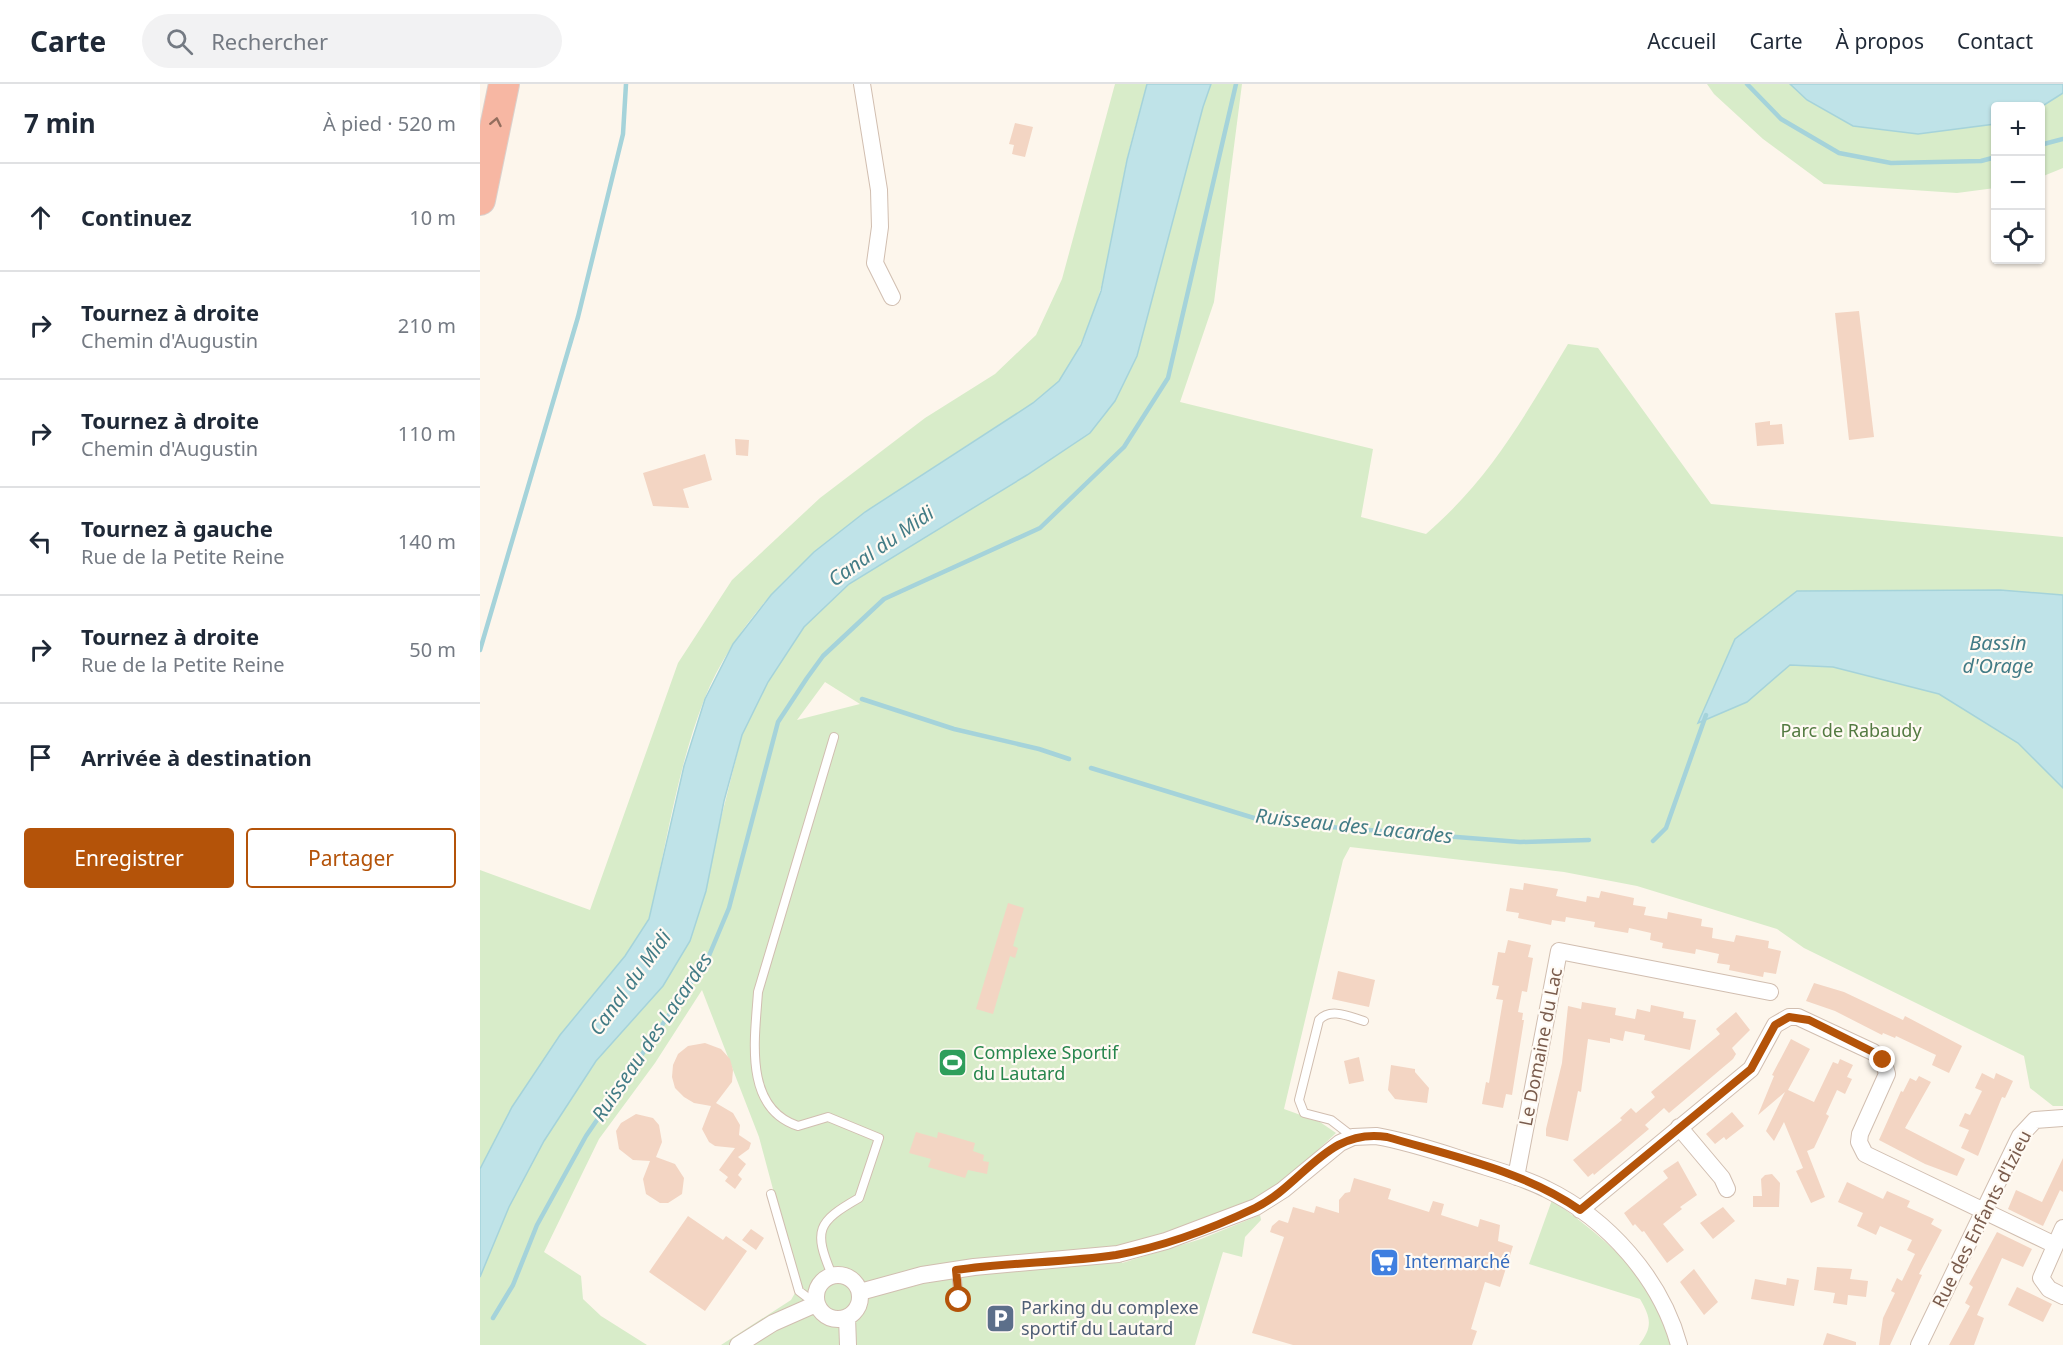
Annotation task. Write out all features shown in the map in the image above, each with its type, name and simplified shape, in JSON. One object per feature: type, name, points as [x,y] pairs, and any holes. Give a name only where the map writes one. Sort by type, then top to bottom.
[{"type":"highway","points":[[480,200],[504,84]]},
{"type":"street","points":[[862,84],[879,190],[880,227],[874,263],[892,297]]},
{"type":"street","name":"Le Domaine du Lac","points":[[1516,1177],[1559,951],[1770,992]]},
{"type":"street","points":[[1580,1210],[1751,1069],[1775,1025],[1789,1017],[1809,1020],[1873,1052],[1883,1060],[1887,1074],[1860,1134],[1859,1142],[1865,1154],[2055,1245]]},
{"type":"street","name":"Rue des Enfants d'Izieu","points":[[1919,1345],[2025,1128],[2036,1120],[2063,1118]]},
{"type":"street","points":[[1679,1127],[1722,1178],[1727,1189]]},
{"type":"street","points":[[860,1292],[922,1275],[1109,1256],[1166,1241],[1256,1207],[1283,1190],[1329,1149],[1353,1137],[1387,1137],[1516,1177],[1545,1188],[1580,1210],[1617,1242],[1647,1276],[1668,1313],[1679,1345]]},
{"type":"street","points":[[2063,1228],[2041,1278],[2049,1289],[2063,1296]]},
{"type":"street","points":[[832,1275],[850,1278],[860,1292],[860,1302],[855,1311],[847,1317],[829,1317],[816,1304],[818,1286],[832,1275]]},
{"type":"street","points":[[738,1345],[773,1323],[816,1304]]},
{"type":"street","points":[[847,1317],[848,1345]]},
{"type":"lane","points":[[832,1275],[819,1244],[822,1229],[834,1213],[859,1198],[879,1137],[828,1117],[798,1126],[780,1118],[764,1100],[756,1071],[756,1031],[758,992],[834,737]]},
{"type":"lane","points":[[1353,1137],[1331,1120],[1304,1113],[1299,1100],[1319,1020],[1323,1015],[1332,1013],[1364,1021]]},
{"type":"lane","points":[[771,1194],[800,1291],[816,1304]]},
{"type":"lane","points":[[956,1270],[959,1300]]},
{"type":"green space","name":"Parc de Rabaudy","points":[[1115,84],[1147,84],[1126,163],[1097,302],[1076,354],[1061,378],[1038,401],[874,507],[815,552],[762,605],[740,634],[720,666],[695,726],[679,781],[649,919],[635,941],[673,968],[690,941],[742,735],[768,682],[804,627],[849,584],[1027,475],[1090,433],[1115,401],[1137,356],[1211,84],[1242,84],[1214,302],[1180,402],[1373,449],[1361,517],[1426,534],[1470,491],[1488,468],[1521,421],[1568,344],[1598,348],[1711,504],[2063,537],[2063,1106],[2053,1106],[2030,1088],[2024,1056],[1804,948],[1777,929],[1637,886],[1564,872],[1350,847],[1343,860],[1284,1109],[1320,1122],[1336,1133],[1290,1176],[1257,1200],[1199,1224],[1119,1247],[1122,1263],[1201,1239],[1260,1215],[1261,1220],[1245,1237],[1242,1257],[1223,1252],[1195,1345],[721,1345],[791,1300],[799,1286],[759,1137],[702,990],[655,1063],[599,1139],[544,1252],[581,1276],[583,1299],[601,1316],[647,1345],[480,1345],[480,870],[590,910],[678,663],[732,580],[820,498],[925,418],[995,374],[1036,335],[1062,279]],"holes":[[[825,682],[860,704],[797,720]]]},
{"type":"green space","points":[[1707,84],[1790,84],[1807,100],[1853,126],[1918,134],[1991,125],[1991,189],[1957,193],[1824,184],[1763,139],[1714,94]]},
{"type":"green space","points":[[2063,93],[2063,168],[2045,175],[2045,156],[2045,104]]},
{"type":"green space","points":[[1552,1200],[1608,1244],[1644,1282],[1657,1302],[1666,1323],[1670,1345],[1639,1345],[1647,1333],[1649,1322],[1640,1299],[1529,1264]]},
{"type":"water","name":"Canal du Midi","points":[[1147,84],[1211,84],[1137,356],[1115,401],[1090,433],[1027,475],[849,584],[804,627],[768,682],[742,735],[724,801],[706,891],[690,941],[663,986],[596,1061],[544,1141],[509,1207],[480,1277],[480,1169],[512,1107],[560,1035],[625,956],[649,919],[684,766],[705,699],[733,644],[771,595],[814,552],[865,512],[1033,403],[1059,381],[1081,345],[1101,291],[1127,160]]},
{"type":"water","points":[[1790,84],[2063,84],[2063,93],[2045,104],[2045,102],[1991,102],[1991,125],[1918,134],[1853,126],[1807,100]]},
{"type":"water","name":"Bassin d'Orage","points":[[2000,590],[2063,595],[2063,788],[2018,743],[1939,694],[1833,667],[1790,665],[1747,702],[1698,723],[1735,639],[1797,591]]},
{"type":"building","points":[[1015,123],[1033,127],[1025,157],[1012,154],[1014,145],[1009,144]]},
{"type":"building","points":[[1859,311],[1874,437],[1849,440],[1835,313]]},
{"type":"building","points":[[1770,421],[1770,425],[1782,424],[1784,444],[1757,446],[1755,423]]},
{"type":"building","points":[[735,439],[749,440],[748,456],[736,455]]},
{"type":"building","points":[[705,454],[712,480],[683,489],[689,508],[653,506],[643,473]]},
{"type":"building","points":[[1524,883],[1558,889],[1556,896],[1586,902],[1587,896],[1599,898],[1601,891],[1634,898],[1633,905],[1646,907],[1644,915],[1667,919],[1668,912],[1702,919],[1701,926],[1713,928],[1712,938],[1734,942],[1736,935],[1769,941],[1768,948],[1781,951],[1776,974],[1764,972],[1763,977],[1729,970],[1730,965],[1717,963],[1719,954],[1696,949],[1695,954],[1662,948],[1663,943],[1650,940],[1651,933],[1629,928],[1628,933],[1594,927],[1595,922],[1566,917],[1565,922],[1552,920],[1551,925],[1518,918],[1519,913],[1506,911],[1510,888],[1523,890]]},
{"type":"building","points":[[1008,903],[1024,908],[1013,946],[1018,948],[1015,958],[1010,956],[993,1014],[976,1009]]},
{"type":"building","points":[[1508,940],[1531,945],[1528,957],[1533,958],[1527,992],[1522,991],[1518,1012],[1523,1013],[1522,1020],[1524,1020],[1512,1095],[1506,1094],[1503,1108],[1482,1104],[1486,1082],[1489,1083],[1503,1000],[1496,999],[1499,986],[1492,985],[1498,952],[1505,953]]},
{"type":"building","points":[[1338,971],[1375,980],[1369,1007],[1332,999]]},
{"type":"building","points":[[1814,983],[1844,992],[1903,1020],[1905,1016],[1962,1046],[1949,1073],[1932,1065],[1936,1055],[1896,1036],[1895,1038],[1883,1033],[1882,1035],[1835,1011],[1806,1001]]},
{"type":"building","points":[[1582,1002],[1616,1008],[1615,1015],[1635,1019],[1637,1009],[1650,1012],[1651,1005],[1684,1012],[1683,1018],[1696,1020],[1690,1050],[1644,1040],[1645,1035],[1625,1031],[1623,1041],[1610,1038],[1610,1043],[1588,1039],[1581,1092],[1578,1091],[1568,1141],[1546,1136],[1546,1129],[1562,1063],[1568,1006],[1581,1009]]},
{"type":"building","points":[[1736,1012],[1750,1030],[1732,1048],[1736,1054],[1733,1059],[1669,1113],[1664,1108],[1645,1125],[1649,1129],[1594,1175],[1593,1173],[1588,1177],[1573,1160],[1622,1120],[1620,1118],[1631,1108],[1636,1113],[1655,1097],[1651,1092],[1720,1034],[1716,1029]]},
{"type":"building","points":[[1791,1039],[1810,1049],[1788,1090],[1814,1102],[1833,1062],[1838,1064],[1840,1059],[1853,1065],[1847,1077],[1852,1079],[1845,1094],[1837,1090],[1826,1114],[1829,1116],[1814,1148],[1807,1151],[1825,1197],[1811,1203],[1796,1171],[1803,1168],[1784,1122],[1774,1141],[1766,1131],[1785,1092],[1758,1115],[1774,1076],[1772,1075]]},
{"type":"building","points":[[705,1043],[721,1049],[730,1059],[733,1070],[732,1082],[716,1103],[733,1113],[740,1125],[739,1135],[751,1143],[749,1149],[738,1157],[746,1164],[738,1175],[742,1179],[735,1189],[725,1181],[728,1177],[719,1170],[735,1148],[715,1146],[709,1142],[702,1129],[711,1106],[694,1103],[684,1097],[675,1088],[672,1077],[673,1065],[678,1054],[688,1046]]},
{"type":"building","points":[[1359,1057],[1364,1081],[1349,1084],[1344,1061]]},
{"type":"building","points":[[1391,1065],[1415,1069],[1429,1088],[1427,1103],[1395,1099],[1388,1090]]},
{"type":"building","points":[[1982,1073],[1994,1079],[1996,1073],[2013,1081],[2005,1098],[2002,1097],[1978,1156],[1961,1148],[1969,1130],[1959,1126],[1965,1113],[1970,1115],[1982,1091],[1975,1088]]},
{"type":"building","points":[[1919,1076],[1931,1082],[1905,1128],[1965,1159],[1957,1176],[1925,1164],[1879,1140],[1901,1091],[1903,1092],[1910,1078],[1916,1081]]},
{"type":"building","points":[[1732,1112],[1744,1126],[1726,1140],[1724,1137],[1715,1144],[1706,1134]]},
{"type":"building","points":[[636,1114],[653,1118],[659,1125],[662,1142],[656,1157],[675,1164],[684,1178],[682,1194],[668,1203],[660,1203],[646,1194],[643,1179],[650,1161],[633,1160],[619,1149],[616,1131],[621,1123]]},
{"type":"building","points":[[916,1132],[937,1138],[938,1132],[975,1143],[973,1151],[984,1155],[983,1161],[989,1162],[987,1174],[968,1170],[965,1178],[928,1167],[931,1159],[909,1153]]},
{"type":"building","points":[[2063,1158],[2063,1192],[2060,1190],[2043,1226],[2008,1209],[2016,1190],[2042,1202]]},
{"type":"building","points":[[1678,1161],[1697,1195],[1680,1207],[1682,1209],[1663,1224],[1684,1250],[1667,1263],[1644,1231],[1642,1232],[1635,1224],[1633,1226],[1624,1213],[1668,1178],[1663,1171]]},
{"type":"building","points":[[1772,1174],[1780,1183],[1779,1207],[1753,1207],[1753,1196],[1762,1196],[1761,1179],[1765,1175]]},
{"type":"building","name":"Intermarché","points":[[1354,1178],[1391,1189],[1388,1199],[1429,1212],[1433,1201],[1444,1204],[1441,1215],[1478,1227],[1480,1219],[1500,1225],[1498,1241],[1513,1246],[1500,1287],[1485,1282],[1471,1329],[1477,1331],[1472,1345],[1293,1345],[1252,1333],[1284,1237],[1270,1232],[1272,1226],[1279,1220],[1288,1223],[1293,1207],[1314,1213],[1316,1206],[1339,1213],[1339,1200],[1345,1193],[1350,1192]]},
{"type":"building","points":[[1847,1182],[1883,1199],[1887,1191],[1910,1201],[1907,1207],[1934,1219],[1931,1224],[1942,1230],[1919,1274],[1922,1275],[1890,1345],[1879,1345],[1883,1318],[1895,1293],[1891,1291],[1897,1278],[1902,1281],[1915,1254],[1907,1250],[1912,1240],[1880,1226],[1876,1235],[1857,1226],[1863,1213],[1838,1202]]},
{"type":"building","points":[[1723,1207],[1735,1221],[1713,1239],[1700,1223]]},
{"type":"building","points":[[688,1216],[723,1240],[726,1236],[747,1251],[705,1311],[649,1272]]},
{"type":"building","points":[[751,1229],[764,1238],[756,1250],[742,1240]]},
{"type":"building","points":[[1997,1232],[2032,1249],[2023,1267],[2002,1258],[1977,1315],[1984,1318],[1974,1345],[1949,1345],[1970,1306],[1965,1303],[1973,1287],[1969,1284]]},
{"type":"building","points":[[1817,1267],[1852,1269],[1850,1279],[1868,1281],[1866,1297],[1848,1295],[1847,1305],[1833,1303],[1835,1293],[1814,1290]]},
{"type":"building","points":[[1694,1269],[1718,1302],[1704,1315],[1680,1282]]},
{"type":"building","points":[[1787,1278],[1799,1280],[1794,1306],[1751,1299],[1755,1279],[1786,1285]]},
{"type":"building","points":[[2017,1287],[2052,1304],[2043,1322],[2008,1305]]},
{"type":"building","points":[[1827,1333],[1856,1342],[1856,1345],[1823,1345]]},
{"type":"waterway","points":[[480,650],[578,317],[623,134],[626,84]]},
{"type":"waterway","points":[[493,1318],[513,1285],[537,1225],[586,1136],[708,958],[729,908],[778,722],[807,678],[823,656],[884,599],[1040,528],[1124,447],[1168,378],[1236,84]]},
{"type":"waterway","points":[[1747,84],[1781,119],[1839,153],[1891,163],[1981,161],[1991,158]]},
{"type":"waterway","points":[[2045,144],[2063,139]]},
{"type":"waterway","name":"Ruisseau des Lacardes","points":[[862,699],[954,729],[1039,749],[1069,759]]},
{"type":"waterway","name":"Ruisseau des Lacardes","points":[[1653,841],[1666,828],[1706,715]]},
{"type":"waterway","name":"Ruisseau des Lacardes","points":[[1091,768],[1267,822],[1520,842],[1589,840]]},
{"type":"place","name":"Complexe Sportif du Lautard","points":[[952,1063]]},
{"type":"place","name":"Intermarché","points":[[1384,1262]]},
{"type":"place","name":"Parking du complexe sportif du Lautard","points":[[1000,1318]]},
{"type":"route","points":[[959,1300],[956,1270],[1100,1257],[1166,1241],[1235,1217],[1256,1207],[1283,1190],[1329,1149],[1353,1137],[1365,1135],[1387,1137],[1516,1177],[1545,1188],[1580,1210],[1751,1069],[1775,1025],[1789,1017],[1809,1020],[1873,1052],[1883,1060]]}]
